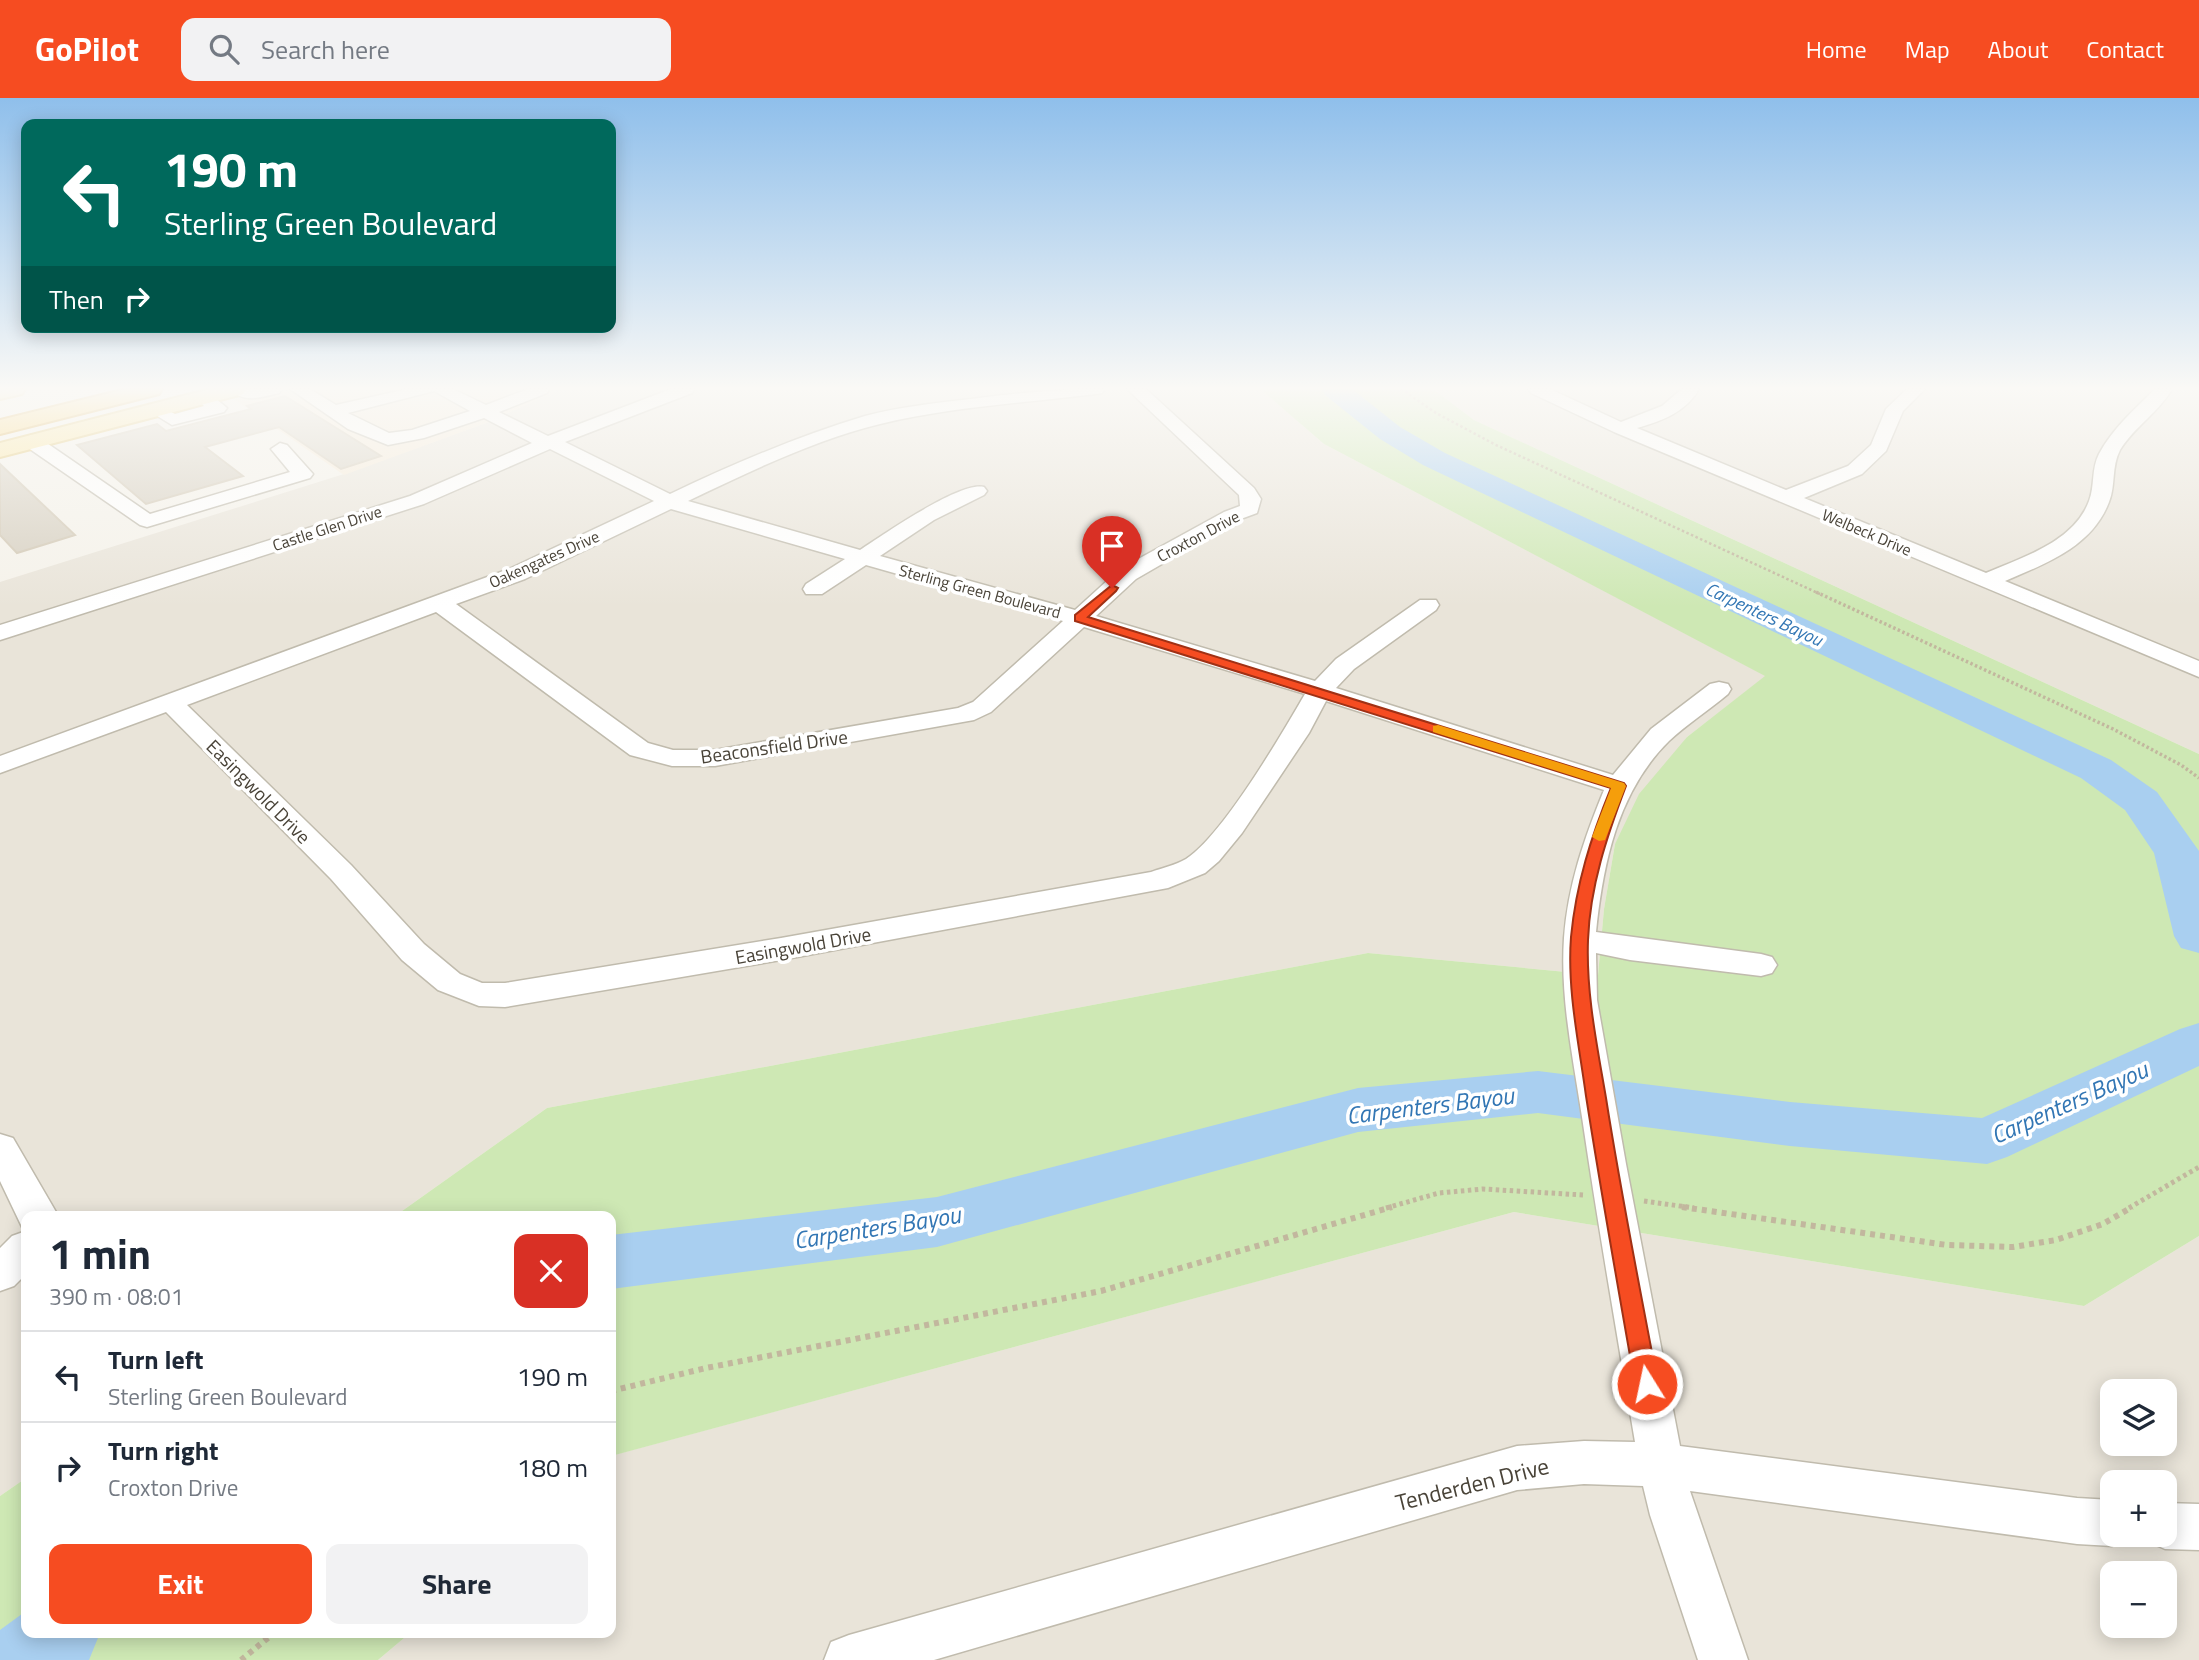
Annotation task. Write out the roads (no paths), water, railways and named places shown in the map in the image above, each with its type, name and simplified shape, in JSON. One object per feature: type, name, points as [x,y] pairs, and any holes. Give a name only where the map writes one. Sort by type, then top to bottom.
[{"type":"street","points":[[61,462],[147,521],[303,474],[292,462]]},
{"type":"street","name":"Castle Glen Drive","points":[[0,633],[417,500],[503,462]]},
{"type":"street","name":"Sterling Green Boulevard","points":[[591,462],[671,502],[860,559],[1080,618],[1619,786]]},
{"type":"street","name":"Oakengates Drive","points":[[0,765],[517,574],[723,476],[759,462]]},
{"type":"street","name":"Croxton Drive","points":[[1080,618],[1128,573],[1231,516],[1250,509],[1251,499],[1247,492],[1215,462]]},
{"type":"street","name":"Welbeck Drive","points":[[1700,462],[2199,670]]},
{"type":"street","points":[[1785,498],[1854,470],[1863,462]]},
{"type":"street","points":[[1986,581],[2048,554],[2085,526],[2101,498],[2105,462]]},
{"type":"street","points":[[814,589],[927,516],[977,491]]},
{"type":"street","name":"Beaconsfield Drive","points":[[438,602],[639,749],[672,758],[715,758],[965,715],[982,707],[1080,618]]},
{"type":"street","name":"Easingwold Drive","points":[[170,702],[341,872],[413,952],[449,982],[479,994],[505,995],[742,956],[1157,881],[1195,866],[1209,855],[1232,827],[1296,733],[1320,691],[1345,664],[1428,605]]},
{"type":"street","points":[[1719,689],[1660,736],[1631,768],[1619,786],[1595,851],[1586,885],[1580,939],[1581,1000],[1661,1465],[1673,1515],[1723,1660]]},
{"type":"street","points":[[1580,939],[1630,949],[1761,965]]},
{"type":"street","points":[[0,1148],[36,1211]]},
{"type":"street","points":[[0,1274],[21,1253]]},
{"type":"street","name":"Tenderden Drive","points":[[849,1660],[1517,1468],[1554,1462],[1590,1460],[1661,1465],[2100,1522]]},
{"type":"street","points":[[2177,1526],[2199,1527]]},
{"type":"waterway","name":"Carpenters Bayou","points":[[1440,462],[2096,769],[2141,801],[2177,853],[2199,936]]},
{"type":"waterway","name":"Carpenters Bayou","points":[[616,1261],[937,1222],[1358,1110],[1538,1092],[1790,1124],[1987,1141],[2199,1043]]},
{"type":"waterway","name":"Carpenters Bayou","points":[[25,1660],[54,1638]]}]
